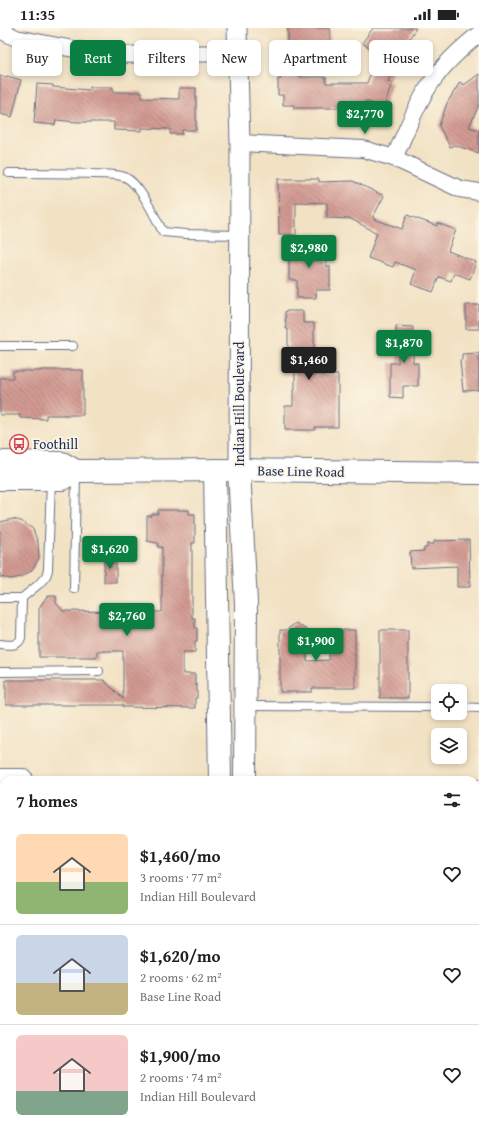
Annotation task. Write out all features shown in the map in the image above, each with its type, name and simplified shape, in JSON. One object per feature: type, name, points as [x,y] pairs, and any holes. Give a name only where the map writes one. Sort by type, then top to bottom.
[{"type":"main road","name":"Base Line Road","points":[[0,462],[62,463],[76,471]]},
{"type":"main road","name":"Indian Hill Boulevard","points":[[215,470],[220,776]]},
{"type":"main road","name":"Base Line Road","points":[[0,479],[62,479],[76,471],[239,470],[479,473]]},
{"type":"main road","name":"Indian Hill Boulevard","points":[[239,470],[246,603],[245,776]]},
{"type":"street","name":"Indian Hill Boulevard","points":[[237,28],[237,40]]},
{"type":"street","points":[[0,30],[18,33],[105,55],[207,53]]},
{"type":"street","points":[[394,158],[418,105],[436,75],[460,49],[479,34]]},
{"type":"street","name":"Indian Hill Boulevard","points":[[237,76],[240,143],[239,470]]},
{"type":"street","points":[[240,143],[363,149],[394,158],[460,189],[479,192]]},
{"type":"lane","points":[[9,173],[107,174],[125,177],[137,188],[163,232],[240,235]]},
{"type":"lane","points":[[0,346],[73,346]]},
{"type":"lane","points":[[74,589],[76,471]]},
{"type":"lane","points":[[0,598],[22,598],[46,576],[48,570],[51,479]]},
{"type":"lane","points":[[0,644],[16,645],[21,638],[22,598]]},
{"type":"lane","points":[[0,672],[99,671]]},
{"type":"lane","points":[[245,706],[431,707]]},
{"type":"lane","points":[[467,707],[479,708]]},
{"type":"building","points":[[288,28],[330,28],[330,40],[288,40]]},
{"type":"building","points":[[373,28],[416,28],[408,40],[369,40],[369,47],[362,43]]},
{"type":"building","points":[[479,74],[479,105],[469,127],[479,130],[479,153],[454,145],[450,147],[439,126],[447,103],[460,82],[464,85]]},
{"type":"building","points":[[0,76],[7,76],[21,80],[12,117],[0,114]]},
{"type":"building","points":[[281,76],[326,77],[326,83],[367,83],[370,76],[390,76],[388,82],[392,83],[384,107],[365,101],[365,108],[294,108],[294,105],[283,105],[283,95],[278,95],[278,79],[281,79]]},
{"type":"building","points":[[37,84],[90,90],[90,87],[113,87],[113,92],[142,92],[142,98],[179,99],[179,88],[196,88],[196,130],[182,130],[182,134],[170,134],[170,129],[142,128],[142,131],[114,130],[114,122],[77,122],[56,120],[55,125],[34,123]]},
{"type":"building","points":[[278,179],[319,179],[319,182],[353,181],[384,196],[373,217],[374,219],[402,229],[407,215],[437,226],[437,223],[456,230],[448,251],[476,262],[470,279],[454,273],[451,281],[439,277],[433,292],[411,284],[416,270],[395,262],[393,267],[368,258],[377,233],[351,219],[327,218],[327,203],[296,202],[296,235],[279,234]]},
{"type":"building","points":[[289,242],[320,242],[320,252],[326,252],[326,266],[330,266],[330,290],[316,290],[316,298],[297,298],[297,280],[289,280]]},
{"type":"building","points":[[466,305],[479,305],[479,329],[466,329]]},
{"type":"building","points":[[285,311],[303,311],[303,323],[314,323],[314,375],[338,375],[338,427],[315,427],[315,430],[285,430],[285,406],[293,406],[295,369],[288,369],[288,329],[286,329]]},
{"type":"building","points":[[396,326],[413,327],[413,361],[414,363],[418,363],[418,386],[403,386],[403,398],[390,397],[390,363],[398,363]]},
{"type":"building","points":[[479,353],[479,390],[463,391],[460,360],[462,360],[462,354]]},
{"type":"building","points":[[83,370],[83,415],[46,415],[46,419],[20,418],[20,415],[0,415],[0,378],[13,378],[13,371]]},
{"type":"building","points":[[158,510],[189,510],[189,514],[195,514],[195,543],[192,543],[192,618],[195,618],[197,641],[195,641],[195,652],[183,652],[183,674],[195,674],[197,698],[195,698],[195,708],[123,707],[123,705],[6,705],[6,680],[104,680],[123,699],[123,651],[97,651],[97,657],[39,657],[39,608],[47,596],[56,596],[56,603],[63,611],[162,612],[162,547],[158,547],[158,543],[147,541],[147,516],[158,514]]},
{"type":"building","points":[[13,519],[21,521],[33,529],[38,543],[39,558],[31,571],[21,577],[11,579],[0,577],[0,522]]},
{"type":"building","points":[[469,540],[470,587],[457,587],[457,566],[411,568],[410,552],[424,551],[424,548],[427,548],[427,544],[434,544],[434,541]]},
{"type":"building","points":[[104,557],[116,557],[116,582],[104,582]]},
{"type":"building","points":[[296,623],[307,630],[307,661],[329,660],[328,630],[355,630],[355,688],[312,688],[312,692],[280,692],[280,630],[286,630]]},
{"type":"building","points":[[380,630],[408,630],[408,698],[380,698]]},
{"type":"place","name":"Foothill","points":[[19,444]]}]
